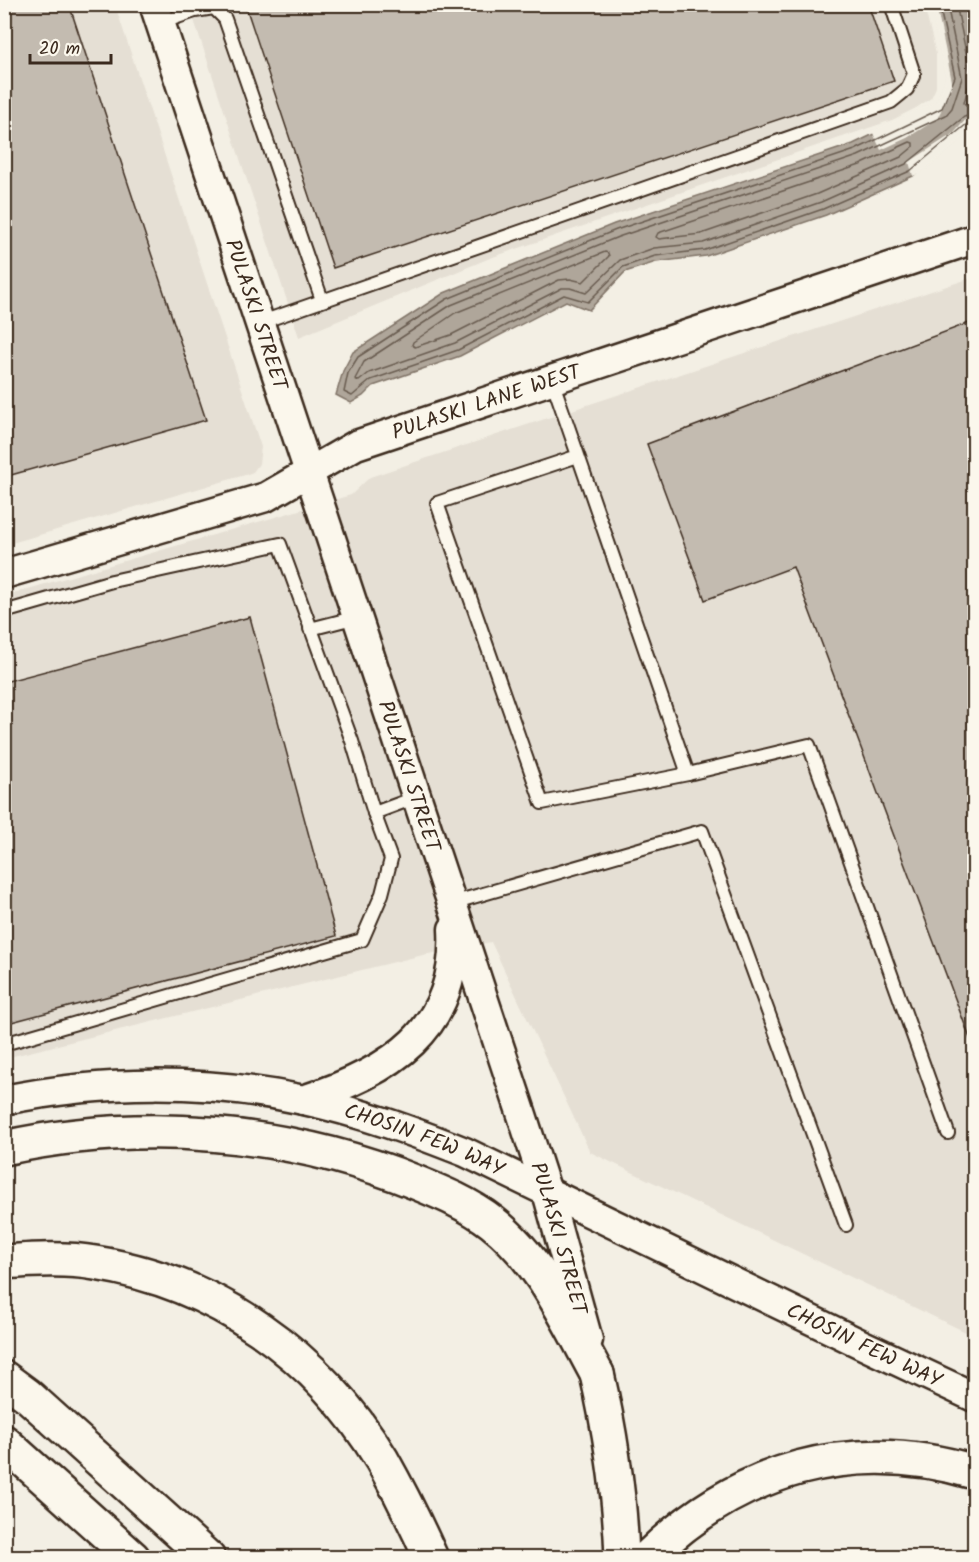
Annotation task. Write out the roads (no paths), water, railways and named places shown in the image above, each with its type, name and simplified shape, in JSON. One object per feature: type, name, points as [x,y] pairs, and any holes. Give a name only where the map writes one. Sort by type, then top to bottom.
[{"type":"highway","points":[[4,1148],[33,1141],[81,1135],[134,1131],[187,1133],[241,1137],[294,1145],[397,1175],[468,1206],[492,1222],[512,1240],[552,1292],[597,1374]]},
{"type":"highway","points":[[4,1262],[50,1259],[95,1263],[137,1272],[179,1285],[220,1303],[259,1327],[293,1353],[323,1382],[351,1416],[381,1459],[431,1557]]},
{"type":"highway","name":"PULASKI STREET","points":[[597,1374],[617,1478],[622,1557]]},
{"type":"highway","points":[[4,1378],[27,1395],[208,1557]]},
{"type":"highway","points":[[4,1442],[133,1557]]},
{"type":"highway","points":[[658,1547],[701,1512],[734,1492],[766,1477],[805,1465],[842,1459],[915,1458],[975,1472]]},
{"type":"street","name":"PULASKI STREET","points":[[157,14],[547,1192],[597,1374]]},
{"type":"street","name":"PULASKI LANE WEST","points":[[4,574],[266,497],[356,445],[975,239]]},
{"type":"street","points":[[303,1100],[338,1089],[388,1062],[412,1043],[429,1025],[442,1000],[450,976],[454,948],[452,903]]},
{"type":"street","name":"CHOSIN FEW WAY","points":[[4,1100],[76,1089],[133,1085],[190,1086],[303,1100],[357,1113],[413,1131],[465,1152],[975,1397]]},
{"type":"lane","points":[[260,322],[343,295],[891,102],[907,88],[914,74],[891,4]]},
{"type":"lane","points":[[157,14],[214,8],[225,19],[322,300]]},
{"type":"lane","points":[[552,380],[688,774]]},
{"type":"lane","points":[[578,456],[437,503],[542,803],[688,774],[810,745],[948,1133]]},
{"type":"lane","points":[[4,612],[112,581],[280,544],[352,741],[391,859],[382,894],[362,940],[4,1044]]},
{"type":"lane","points":[[310,628],[357,617]]},
{"type":"lane","points":[[374,813],[417,797]]},
{"type":"lane","points":[[452,903],[702,831],[846,1225]]},
{"type":"water","points":[[933,5],[974,5],[974,126],[913,176],[826,215],[706,256],[656,262],[625,272],[589,310],[566,301],[460,356],[373,386],[351,403],[336,395],[343,371],[353,352],[444,293],[614,224],[853,144],[939,103],[949,78]]}]
